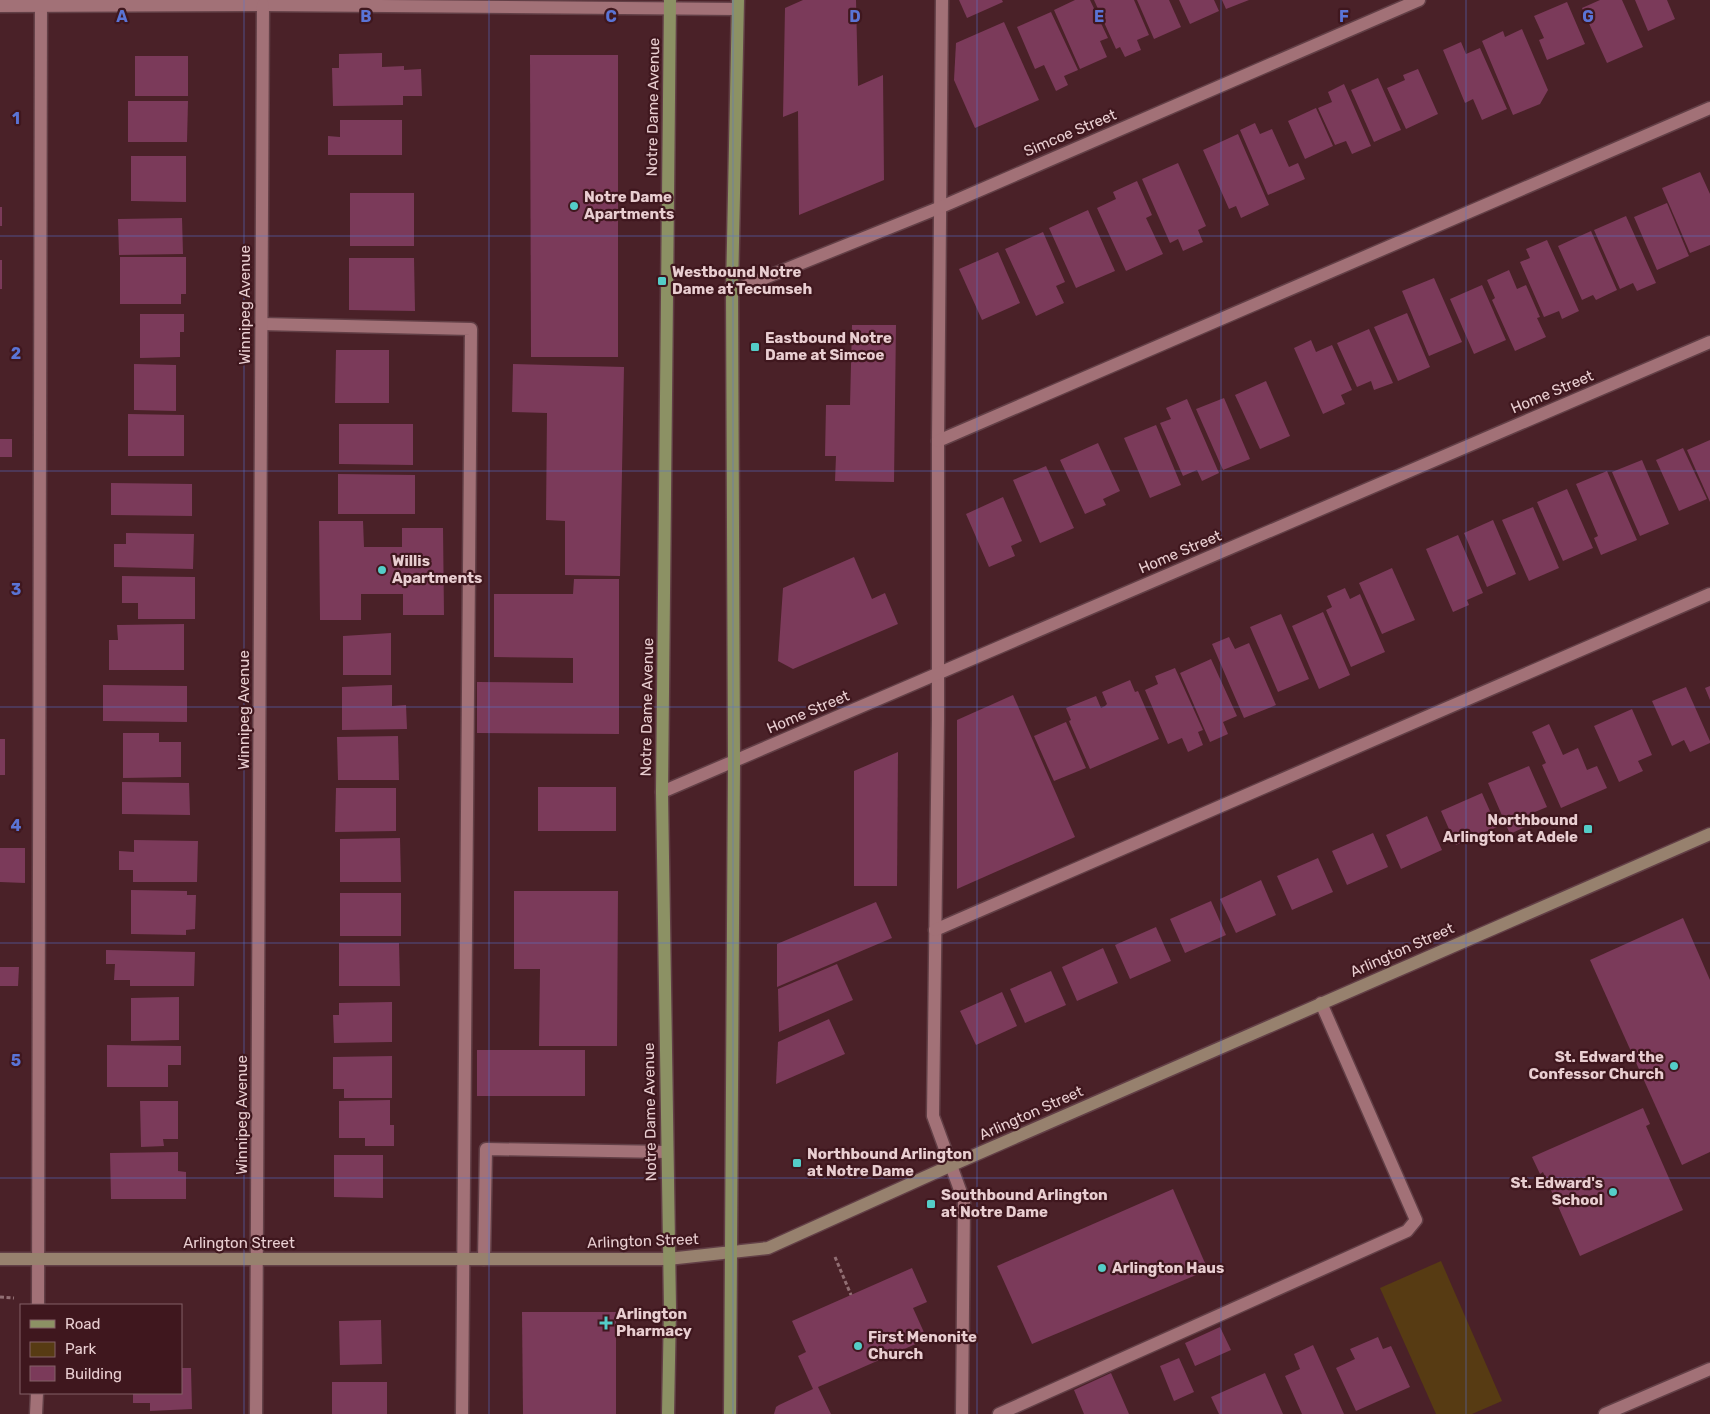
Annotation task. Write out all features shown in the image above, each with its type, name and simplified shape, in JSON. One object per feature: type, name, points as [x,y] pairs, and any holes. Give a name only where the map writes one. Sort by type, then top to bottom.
[{"type":"main road","name":"Notre Dame Avenue","points":[[668,1414],[670,1308],[662,792],[670,4]]},
{"type":"main road","points":[[730,1414],[734,762],[732,291],[738,5]]},
{"type":"main road","name":"Arlington Street","points":[[0,1259],[668,1259],[768,1248],[952,1165],[1710,834]]},
{"type":"street","points":[[942,0],[933,1116],[964,1201],[962,1414]]},
{"type":"street","name":"Simcoe Street","points":[[732,291],[940,207],[1419,0]]},
{"type":"street","points":[[38,1304],[41,3]]},
{"type":"street","points":[[0,6],[41,3],[738,5]]},
{"type":"street","name":"Winnipeg Avenue","points":[[256,1414],[263,5]]},
{"type":"street","points":[[938,441],[1710,108]]},
{"type":"street","points":[[262,324],[472,329],[462,1414]]},
{"type":"street","name":"Home Street","points":[[662,792],[1710,342]]},
{"type":"street","points":[[935,930],[1710,594]]},
{"type":"street","points":[[999,1414],[1407,1231],[1416,1220],[1321,1003]]},
{"type":"street","points":[[484,1259],[486,1149],[667,1152]]},
{"type":"street","points":[[1605,1414],[1710,1369]]},
{"type":"street","points":[[36,1414],[37,1394]]},
{"type":"path","points":[[835,1257],[852,1295]]},
{"type":"green space","points":[[1441,1261],[1502,1401],[1472,1414],[1436,1414],[1380,1288]]},
{"type":"building","points":[[803,0],[856,0],[858,86],[883,75],[884,180],[799,215],[798,111],[783,117],[785,8]]},
{"type":"building","points":[[959,0],[1002,0],[1003,2],[967,18]]},
{"type":"building","points":[[1075,0],[1090,0],[1108,38],[1100,41],[1107,57],[1080,69],[1054,10]]},
{"type":"building","points":[[1094,0],[1134,0],[1149,35],[1137,40],[1141,50],[1125,57],[1120,47],[1116,49]]},
{"type":"building","points":[[1137,0],[1169,0],[1181,27],[1154,39]]},
{"type":"building","points":[[1179,0],[1214,0],[1219,11],[1190,24]]},
{"type":"building","points":[[1222,0],[1249,0],[1226,9]]},
{"type":"building","points":[[1600,0],[1622,0],[1643,47],[1607,63],[1582,8]]},
{"type":"building","points":[[1635,0],[1667,0],[1675,19],[1648,31]]},
{"type":"building","points":[[1567,2],[1585,44],[1547,60],[1539,40],[1544,38],[1534,16]]},
{"type":"building","points":[[1051,12],[1078,70],[1064,76],[1068,85],[1056,91],[1044,65],[1035,69],[1017,27]]},
{"type":"building","points":[[1004,22],[1039,100],[975,128],[954,80],[956,43]]},
{"type":"building","points":[[1522,29],[1548,90],[1540,104],[1513,115],[1482,41],[1503,31],[1505,37]]},
{"type":"building","points":[[1461,42],[1466,54],[1480,48],[1507,109],[1482,120],[1473,99],[1465,103],[1443,50]]},
{"type":"building","points":[[382,53],[382,67],[404,66],[404,70],[421,69],[422,96],[403,96],[403,105],[333,106],[332,68],[339,68],[339,54]]},
{"type":"building","name":"Notre Dame Apartments","points":[[530,55],[618,55],[618,357],[531,357]]},
{"type":"building","points":[[135,56],[188,56],[188,96],[135,96]]},
{"type":"building","points":[[1418,69],[1438,114],[1406,129],[1387,88],[1405,80],[1403,75]]},
{"type":"building","points":[[1378,78],[1401,130],[1374,142],[1351,90]]},
{"type":"building","points":[[1344,84],[1371,146],[1352,154],[1346,141],[1335,145],[1318,108],[1332,102],[1328,92]]},
{"type":"building","points":[[128,101],[188,101],[187,142],[128,142]]},
{"type":"building","points":[[1316,108],[1333,146],[1305,159],[1288,121]]},
{"type":"building","points":[[340,120],[402,120],[402,155],[328,155],[328,136],[340,137]]},
{"type":"building","points":[[1255,123],[1260,134],[1272,129],[1289,167],[1298,163],[1305,179],[1268,195],[1240,130]]},
{"type":"building","points":[[1238,134],[1269,205],[1241,218],[1236,206],[1229,209],[1203,150]]},
{"type":"building","points":[[131,156],[186,156],[186,202],[131,201]]},
{"type":"building","points":[[1178,163],[1206,226],[1198,230],[1203,242],[1183,251],[1178,239],[1170,243],[1142,179]]},
{"type":"building","points":[[1700,172],[1710,194],[1710,245],[1690,253],[1662,188]]},
{"type":"building","points":[[1137,181],[1152,215],[1146,218],[1163,254],[1126,271],[1097,208],[1116,199],[1113,192]]},
{"type":"building","points":[[350,193],[414,193],[414,246],[350,246]]},
{"type":"building","points":[[1667,203],[1689,256],[1657,270],[1634,217]]},
{"type":"building","points":[[0,207],[2,207],[2,226],[0,226]]},
{"type":"building","points":[[1088,210],[1115,271],[1076,288],[1049,228]]},
{"type":"building","points":[[1626,216],[1656,283],[1637,291],[1633,283],[1620,289],[1594,230]]},
{"type":"building","points":[[182,218],[183,254],[119,255],[118,219]]},
{"type":"building","points":[[1591,231],[1617,290],[1596,300],[1593,295],[1582,300],[1558,246]]},
{"type":"building","points":[[1043,232],[1065,282],[1056,286],[1064,303],[1036,316],[1005,249]]},
{"type":"building","points":[[1547,240],[1579,311],[1562,319],[1559,311],[1544,317],[1520,262],[1530,258],[1526,249]]},
{"type":"building","points":[[998,252],[1020,303],[982,320],[959,269]]},
{"type":"building","points":[[120,257],[186,257],[186,294],[181,294],[181,304],[120,304]]},
{"type":"building","points":[[349,258],[414,258],[415,311],[349,310]]},
{"type":"building","points":[[0,260],[2,260],[2,289],[0,289]]},
{"type":"building","points":[[1509,270],[1517,289],[1526,285],[1540,317],[1537,318],[1546,337],[1515,351],[1492,300],[1495,298],[1487,280]]},
{"type":"building","points":[[1434,278],[1462,342],[1429,356],[1402,291]]},
{"type":"building","points":[[1482,285],[1506,340],[1474,354],[1450,299]]},
{"type":"building","points":[[1407,313],[1430,367],[1398,381],[1374,327]]},
{"type":"building","points":[[140,314],[184,314],[184,332],[180,332],[180,357],[140,358]]},
{"type":"building","points":[[852,325],[896,325],[894,482],[835,481],[836,456],[825,456],[826,405],[850,405]]},
{"type":"building","points":[[1369,329],[1393,383],[1374,390],[1371,381],[1357,387],[1337,343]]},
{"type":"building","points":[[1311,340],[1316,352],[1332,345],[1352,390],[1341,395],[1345,404],[1323,414],[1294,348]]},
{"type":"building","points":[[336,350],[389,350],[389,403],[335,403]]},
{"type":"building","points":[[134,364],[176,365],[176,411],[134,410]]},
{"type":"building","points":[[513,364],[624,367],[620,576],[565,575],[565,521],[546,520],[547,413],[512,412]]},
{"type":"building","points":[[1266,381],[1290,436],[1260,449],[1235,395]]},
{"type":"building","points":[[1224,398],[1250,459],[1223,470],[1196,409]]},
{"type":"building","points":[[1187,399],[1219,473],[1202,481],[1197,470],[1183,476],[1160,423],[1171,419],[1166,408]]},
{"type":"building","points":[[128,414],[184,415],[184,456],[128,456]]},
{"type":"building","points":[[339,424],[413,424],[413,465],[339,464]]},
{"type":"building","points":[[1156,425],[1181,485],[1150,498],[1124,438]]},
{"type":"building","points":[[0,439],[12,439],[12,457],[0,457]]},
{"type":"building","points":[[1710,440],[1710,502],[1687,450]]},
{"type":"building","points":[[1098,443],[1120,491],[1103,499],[1106,505],[1085,514],[1060,460]]},
{"type":"building","points":[[1683,448],[1707,499],[1679,511],[1656,460]]},
{"type":"building","points":[[1642,460],[1669,524],[1640,536],[1612,472]]},
{"type":"building","points":[[1046,466],[1074,528],[1040,543],[1013,480]]},
{"type":"building","points":[[1607,471],[1637,540],[1601,555],[1594,538],[1598,536],[1576,484]]},
{"type":"building","points":[[338,474],[415,475],[415,514],[338,514]]},
{"type":"building","points":[[111,483],[192,484],[192,516],[111,515]]},
{"type":"building","points":[[1567,489],[1593,548],[1563,561],[1537,502]]},
{"type":"building","points":[[1003,497],[1022,541],[1011,546],[1015,556],[989,567],[966,514]]},
{"type":"building","points":[[1533,507],[1559,568],[1529,581],[1502,520]]},
{"type":"building","points":[[1493,520],[1516,574],[1487,587],[1464,533]]},
{"type":"building","name":"Willis Apartments","points":[[319,521],[363,521],[364,547],[402,547],[402,528],[443,528],[444,615],[403,615],[403,594],[361,594],[361,620],[320,620]]},
{"type":"building","points":[[126,533],[194,534],[193,569],[114,567],[114,544],[126,544]]},
{"type":"building","points":[[1458,535],[1483,593],[1467,600],[1469,605],[1453,612],[1426,549]]},
{"type":"building","points":[[854,557],[872,599],[885,593],[898,624],[793,669],[778,661],[783,588]]},
{"type":"building","points":[[1392,568],[1415,620],[1382,634],[1359,583]]},
{"type":"building","points":[[122,576],[195,577],[195,619],[138,619],[138,603],[122,603]]},
{"type":"building","points":[[574,579],[619,579],[619,734],[477,733],[477,682],[573,683],[573,658],[494,657],[494,594],[573,594]]},
{"type":"building","points":[[1345,588],[1350,599],[1360,594],[1385,652],[1351,667],[1326,610],[1332,607],[1327,596]]},
{"type":"building","points":[[1323,612],[1350,675],[1319,689],[1292,626]]},
{"type":"building","points":[[1281,614],[1309,679],[1278,692],[1250,627]]},
{"type":"building","points":[[184,624],[184,670],[109,670],[109,640],[118,640],[117,625]]},
{"type":"building","points":[[391,633],[391,675],[343,675],[343,636]]},
{"type":"building","points":[[1229,637],[1235,649],[1249,643],[1276,705],[1244,718],[1212,644]]},
{"type":"building","points":[[1211,659],[1237,716],[1223,722],[1228,734],[1210,742],[1180,673]]},
{"type":"building","points":[[1175,668],[1203,730],[1198,732],[1203,745],[1188,752],[1182,738],[1168,744],[1145,690],[1158,684],[1155,676]]},
{"type":"building","points":[[1130,680],[1135,692],[1138,691],[1159,739],[1090,769],[1069,721],[1071,720],[1066,708],[1096,696],[1101,708],[1107,704],[1102,692]]},
{"type":"building","points":[[103,685],[187,686],[187,722],[103,721]]},
{"type":"building","points":[[392,685],[392,706],[406,705],[407,729],[342,730],[342,687]]},
{"type":"building","points":[[1710,686],[1710,700],[1705,688]]},
{"type":"building","points":[[1686,687],[1710,741],[1710,743],[1690,752],[1684,740],[1672,746],[1652,701]]},
{"type":"building","points":[[1013,695],[1075,837],[957,889],[957,720]]},
{"type":"building","points":[[1632,709],[1652,755],[1638,761],[1643,771],[1619,782],[1594,726]]},
{"type":"building","points":[[1066,722],[1086,768],[1054,781],[1034,736]]},
{"type":"building","points":[[1549,724],[1563,755],[1578,748],[1587,770],[1597,766],[1607,788],[1561,808],[1542,765],[1546,763],[1532,732]]},
{"type":"building","points":[[123,733],[159,733],[159,742],[181,742],[181,777],[123,778]]},
{"type":"building","points":[[398,736],[399,780],[338,780],[337,737]]},
{"type":"building","points":[[0,739],[5,739],[5,775],[0,775]]},
{"type":"building","points":[[898,752],[897,886],[854,886],[854,771]]},
{"type":"building","points":[[1529,766],[1547,807],[1525,816],[1529,825],[1510,834],[1488,783]]},
{"type":"building","points":[[122,782],[189,783],[190,815],[122,814]]},
{"type":"building","points":[[538,787],[616,787],[616,831],[538,831]]},
{"type":"building","points":[[336,788],[396,788],[396,831],[335,832]]},
{"type":"building","points":[[1482,793],[1497,827],[1456,845],[1441,811]]},
{"type":"building","points":[[1427,816],[1442,850],[1401,869],[1386,835]]},
{"type":"building","points":[[1373,833],[1388,867],[1347,885],[1332,851]]},
{"type":"building","points":[[400,838],[401,882],[340,882],[340,839]]},
{"type":"building","points":[[134,840],[198,841],[197,882],[133,882],[133,870],[119,870],[119,851],[134,852]]},
{"type":"building","points":[[0,848],[25,848],[25,883],[0,882]]},
{"type":"building","points":[[1318,858],[1333,892],[1292,910],[1277,876]]},
{"type":"building","points":[[1261,880],[1276,915],[1236,933],[1220,899]]},
{"type":"building","points":[[131,890],[187,891],[187,895],[196,895],[195,929],[186,930],[186,935],[131,934]]},
{"type":"building","points":[[514,891],[618,891],[617,1046],[539,1046],[540,969],[514,969]]},
{"type":"building","points":[[340,893],[401,893],[401,936],[340,936]]},
{"type":"building","points":[[1211,901],[1226,935],[1185,953],[1170,919]]},
{"type":"building","points":[[876,902],[892,938],[777,987],[777,944]]},
{"type":"building","name":"St. Edward the Confessor Church","points":[[1683,918],[1710,980],[1710,1152],[1682,1165],[1590,960]]},
{"type":"building","points":[[1156,927],[1171,961],[1130,979],[1115,945]]},
{"type":"building","points":[[339,943],[399,943],[400,986],[339,986]]},
{"type":"building","points":[[1103,948],[1118,983],[1077,1001],[1062,967]]},
{"type":"building","points":[[106,950],[195,952],[194,986],[130,986],[130,980],[114,980],[115,964],[106,964]]},
{"type":"building","points":[[837,964],[853,1000],[779,1032],[778,989]]},
{"type":"building","points":[[0,967],[19,967],[18,986],[0,986]]},
{"type":"building","points":[[1051,971],[1066,1005],[1025,1023],[1010,989]]},
{"type":"building","points":[[1002,992],[1017,1026],[976,1045],[960,1011]]},
{"type":"building","points":[[179,997],[179,1040],[131,1041],[131,998]]},
{"type":"building","points":[[392,1002],[392,1042],[334,1043],[333,1015],[339,1015],[339,1003]]},
{"type":"building","points":[[829,1019],[845,1054],[776,1084],[778,1042]]},
{"type":"building","points":[[107,1045],[181,1046],[181,1065],[168,1065],[168,1087],[107,1087]]},
{"type":"building","points":[[477,1050],[585,1050],[585,1096],[477,1096]]},
{"type":"building","points":[[392,1056],[392,1098],[344,1098],[344,1089],[333,1089],[333,1057]]},
{"type":"building","points":[[390,1100],[390,1125],[394,1125],[394,1146],[365,1146],[365,1138],[339,1138],[339,1101]]},
{"type":"building","points":[[140,1101],[178,1101],[178,1139],[163,1139],[164,1146],[141,1147]]},
{"type":"building","name":"St. Edward's School","points":[[1643,1108],[1650,1124],[1646,1126],[1683,1210],[1580,1256],[1543,1172],[1540,1174],[1532,1157]]},
{"type":"building","points":[[178,1152],[178,1171],[186,1172],[186,1199],[111,1199],[110,1153]]},
{"type":"building","points":[[334,1155],[383,1155],[383,1198],[334,1197]]},
{"type":"building","name":"Arlington Haus","points":[[1173,1189],[1208,1270],[1032,1344],[997,1266]]},
{"type":"building","name":"First Menonite Church","points":[[912,1268],[927,1302],[913,1308],[927,1339],[818,1387],[831,1414],[774,1414],[776,1407],[779,1405],[813,1389],[798,1356],[806,1352],[792,1321]]},
{"type":"building","points":[[522,1312],[616,1312],[616,1414],[523,1414]]},
{"type":"building","points":[[381,1320],[382,1364],[340,1365],[339,1321]]},
{"type":"building","points":[[1220,1327],[1231,1350],[1195,1366],[1185,1343]]},
{"type":"building","points":[[1378,1337],[1383,1349],[1391,1346],[1410,1387],[1356,1411],[1336,1368],[1355,1359],[1350,1349]]},
{"type":"building","points":[[1313,1345],[1344,1414],[1302,1414],[1285,1376],[1300,1369],[1294,1354]]},
{"type":"building","points":[[1179,1358],[1194,1392],[1174,1401],[1160,1366]]},
{"type":"building","points":[[182,1368],[191,1368],[192,1409],[150,1411],[150,1403],[133,1403],[133,1394],[182,1394]]},
{"type":"building","points":[[1111,1373],[1129,1414],[1084,1414],[1074,1390]]},
{"type":"building","points":[[1265,1373],[1283,1414],[1219,1414],[1211,1397]]},
{"type":"building","points":[[332,1382],[387,1382],[387,1414],[332,1414]]},
{"type":"place","name":"Notre Dame Apartments","points":[[574,206]]},
{"type":"place","name":"Westbound Notre Dame at Tecumseh","points":[[662,281]]},
{"type":"place","name":"Eastbound Notre Dame at Simcoe","points":[[755,347]]},
{"type":"place","name":"Willis Apartments","points":[[382,570]]},
{"type":"place","name":"Northbound Arlington at Adele","points":[[1588,829]]},
{"type":"place","name":"St. Edward the Confessor Church","points":[[1674,1066]]},
{"type":"place","name":"Northbound Arlington at Notre Dame","points":[[797,1163]]},
{"type":"place","name":"St. Edward's School","points":[[1613,1192]]},
{"type":"place","name":"Southbound Arlington at Notre Dame","points":[[931,1204]]},
{"type":"place","name":"Arlington Haus","points":[[1102,1268]]},
{"type":"place","name":"Arlington Pharmacy","points":[[606,1323]]},
{"type":"place","name":"First Menonite Church","points":[[858,1346]]}]
